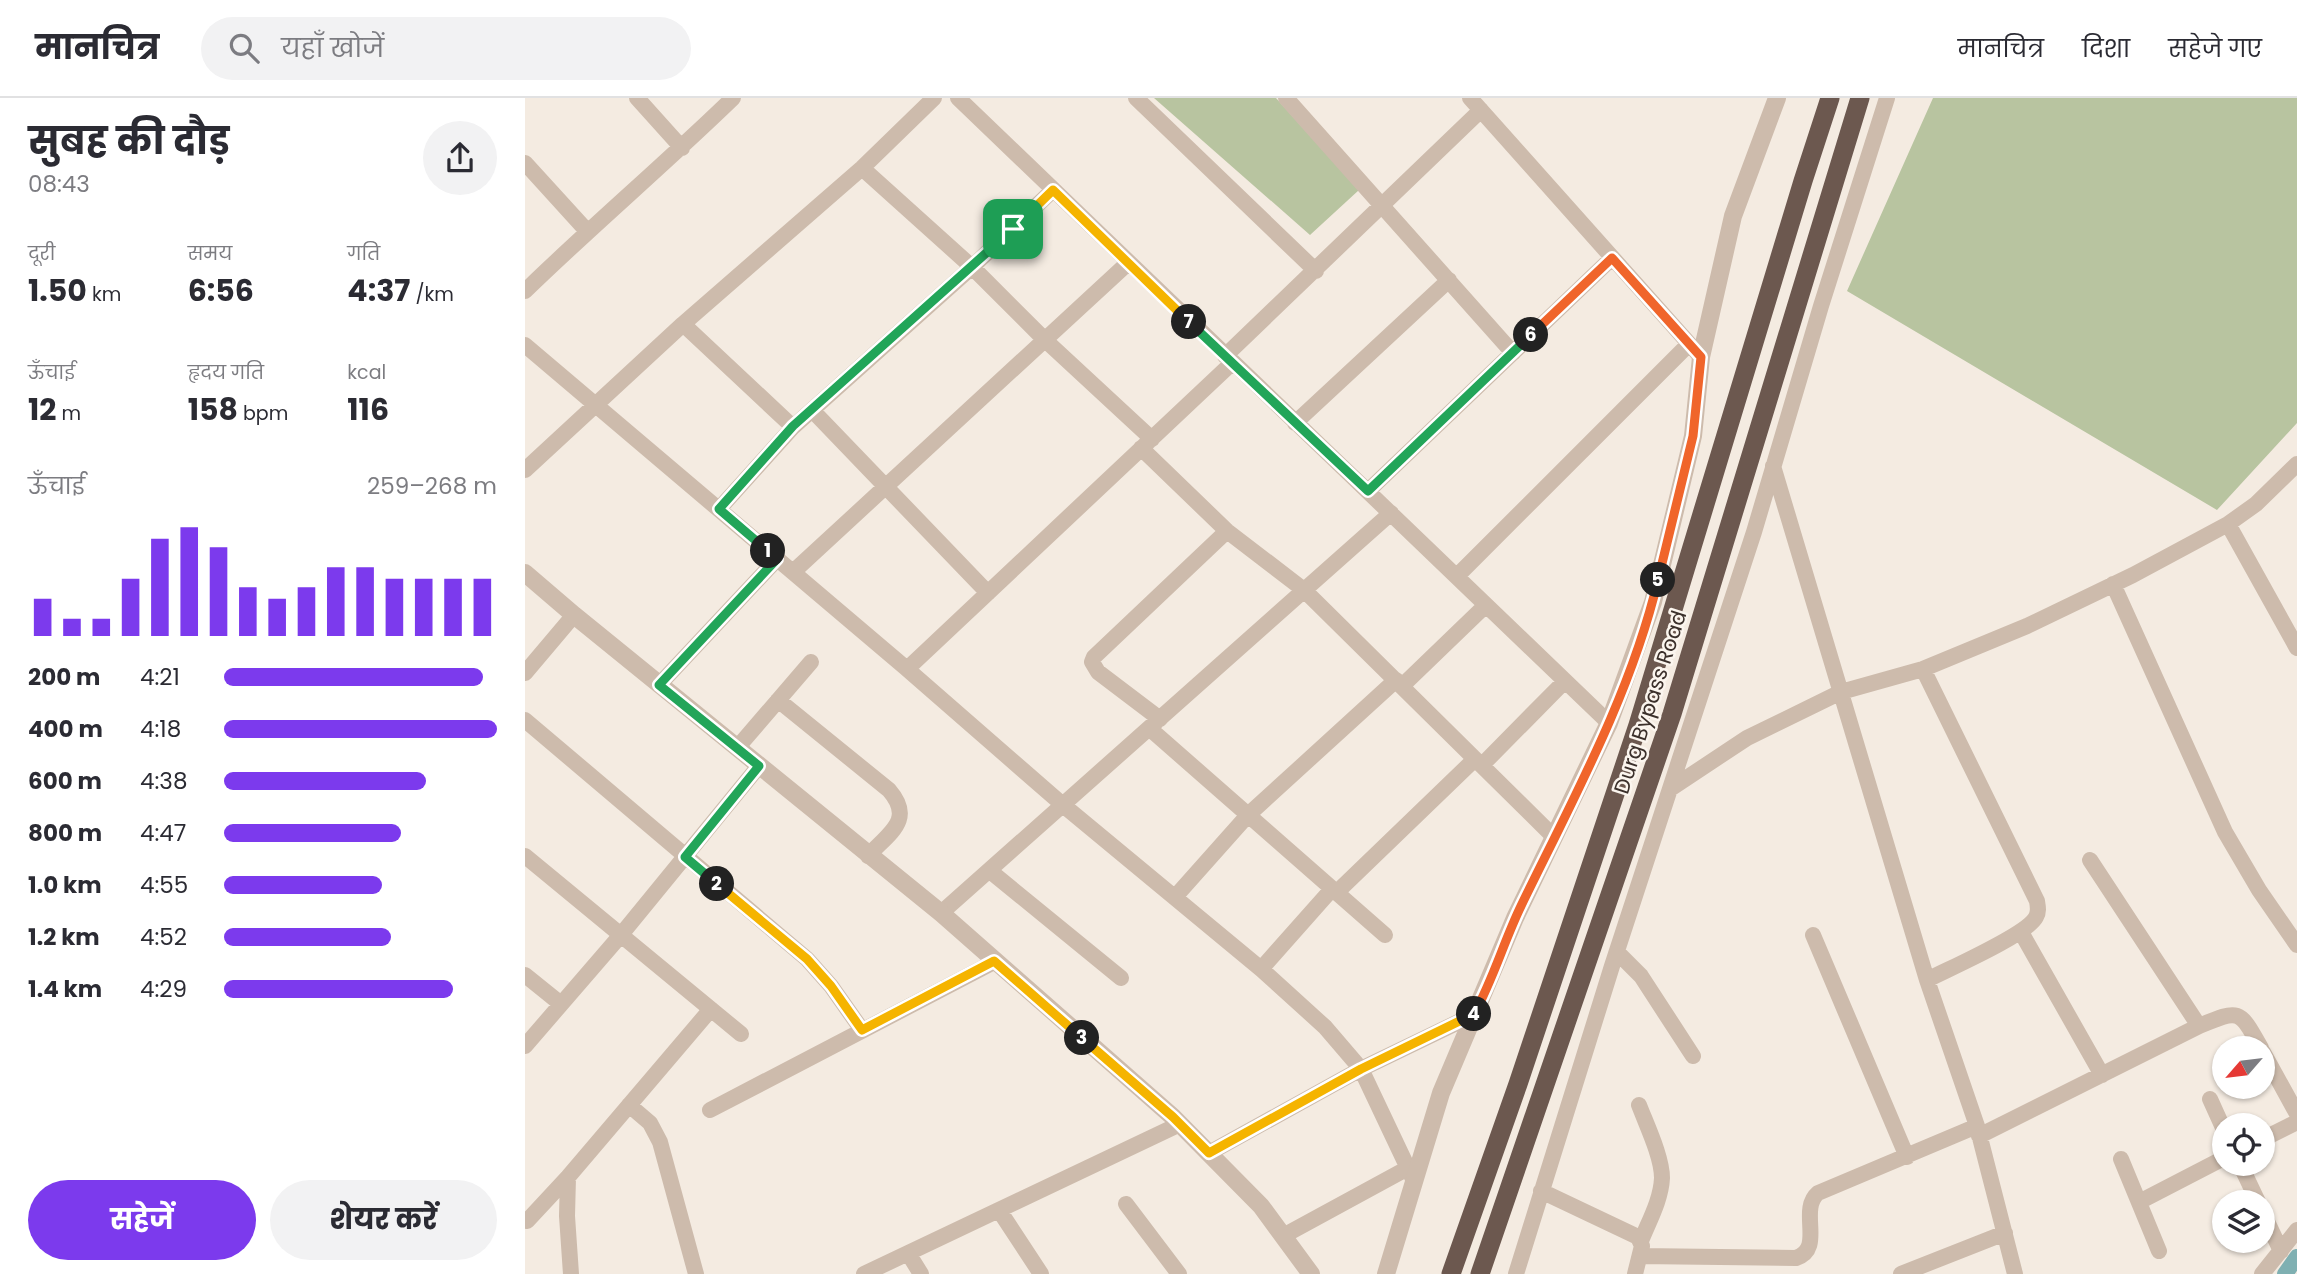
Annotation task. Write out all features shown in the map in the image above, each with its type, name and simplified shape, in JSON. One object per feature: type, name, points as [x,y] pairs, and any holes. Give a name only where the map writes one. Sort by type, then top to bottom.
[{"type":"highway","name":"Durg Bypass Road","points":[[1451,1274],[1638,725],[1830,98]]},
{"type":"highway","name":"Durg Bypass Road","points":[[1480,1274],[1672,714],[1860,98]]},
{"type":"street","points":[[637,98],[682,148]]},
{"type":"street","points":[[525,291],[733,98]]},
{"type":"street","points":[[525,470],[683,324],[862,168],[934,98]]},
{"type":"street","points":[[958,98],[1609,723]]},
{"type":"street","points":[[1136,98],[1316,271]]},
{"type":"street","points":[[1286,98],[1513,353]]},
{"type":"street","points":[[1386,1274],[1411,1175],[1441,1093],[1515,918],[1609,723],[1653,601],[1693,436],[1695,350],[1733,216],[1777,98]]},
{"type":"street","points":[[1516,1274],[1887,98]]},
{"type":"street","points":[[907,669],[1147,444],[1316,271],[1384,206],[1476,104],[1695,350]]},
{"type":"street","points":[[525,163],[587,231]]},
{"type":"street","points":[[862,168],[972,267],[1147,444],[1227,531],[1304,590],[1554,837]]},
{"type":"street","points":[[719,509],[793,426],[972,267],[1053,190]]},
{"type":"street","points":[[1368,491],[1612,258]]},
{"type":"street","points":[[793,572],[1128,263]]},
{"type":"street","points":[[1296,423],[1449,280]]},
{"type":"street","points":[[683,324],[793,426]]},
{"type":"street","points":[[525,345],[1063,804],[1261,969],[1325,1027],[1361,1069],[1411,1175]]},
{"type":"street","points":[[1457,576],[1695,350]]},
{"type":"street","points":[[811,410],[988,593]]},
{"type":"street","points":[[1670,789],[1747,738],[1841,692],[1923,669],[2027,626],[2113,584],[2228,524],[2256,504],[2297,464]]},
{"type":"street","points":[[1773,466],[1927,980],[1978,1131],[2015,1274]]},
{"type":"street","points":[[941,913],[1391,513]]},
{"type":"street","points":[[2228,524],[2297,648]]},
{"type":"street","points":[[1227,531],[1094,656],[1093,662],[1098,672],[1155,723],[1248,815],[1385,935]]},
{"type":"street","points":[[659,685],[777,559]]},
{"type":"street","points":[[525,573],[941,913],[1180,1124],[1261,1206],[1311,1274]]},
{"type":"street","points":[[2113,584],[2225,832],[2259,890],[2297,945]]},
{"type":"street","points":[[1175,897],[1248,815],[1486,605]]},
{"type":"street","points":[[525,673],[574,615]]},
{"type":"street","points":[[737,748],[811,662]]},
{"type":"street","points":[[1923,669],[2037,901],[2037,916],[2021,932],[1927,980]]},
{"type":"street","points":[[1261,969],[1334,891],[1565,681]]},
{"type":"street","points":[[778,699],[889,790],[899,802],[902,814],[900,822],[868,856]]},
{"type":"street","points":[[525,720],[807,959],[831,986],[862,1030]]},
{"type":"street","points":[[525,1046],[620,936],[759,766]]},
{"type":"street","points":[[525,856],[741,1034]]},
{"type":"street","points":[[2090,860],[2199,1026]]},
{"type":"street","points":[[990,871],[1121,978]]},
{"type":"street","points":[[2021,932],[2102,1075]]},
{"type":"street","points":[[1813,935],[1907,1157]]},
{"type":"street","points":[[1617,952],[1641,976],[1693,1056]]},
{"type":"street","points":[[710,1110],[994,961]]},
{"type":"street","points":[[525,975],[561,1004]]},
{"type":"street","points":[[527,1221],[568,1177],[711,1009]]},
{"type":"street","points":[[1209,1153],[1361,1069],[1475,1014]]},
{"type":"street","points":[[1641,1248],[1796,1258],[1803,1256],[1810,1247],[1809,1215],[1812,1198],[1818,1193],[1978,1131],[2226,1015],[2238,1015],[2244,1019],[2254,1036]]},
{"type":"street","points":[[2275,1074],[2297,1114]]},
{"type":"street","points":[[2210,1099],[2216,1113]]},
{"type":"street","points":[[629,1105],[650,1123],[660,1142],[696,1274]]},
{"type":"street","points":[[1635,1274],[1662,1181],[1661,1168],[1639,1105]]},
{"type":"street","points":[[2275,1133],[2297,1122]]},
{"type":"street","points":[[864,1274],[1180,1124]]},
{"type":"street","points":[[2121,1159],[2159,1251]]},
{"type":"street","points":[[2139,1202],[2212,1164]]},
{"type":"street","points":[[1283,1236],[1411,1175]]},
{"type":"street","points":[[568,1177],[567,1216],[571,1274]]},
{"type":"street","points":[[1541,1191],[1633,1233],[1641,1248]]},
{"type":"street","points":[[1126,1204],[1179,1274]]},
{"type":"street","points":[[999,1210],[1041,1274]]},
{"type":"street","points":[[2262,1274],[2297,1230]]},
{"type":"street","points":[[1901,1274],[2005,1233]]},
{"type":"street","points":[[2275,1238],[2281,1251]]},
{"type":"street","points":[[908,1253],[921,1274]]},
{"type":"green space","points":[[1154,98],[1276,98],[1359,190],[1310,235]]},
{"type":"green space","points":[[1933,98],[2297,98],[2297,423],[2217,510],[1847,291]]},
{"type":"waterway","points":[[2285,1274],[2297,1257]]},
{"type":"route","points":[[1053,190],[1368,491],[1612,258],[1701,357],[1693,436],[1653,601],[1609,723],[1515,918],[1475,1014],[1361,1069],[1209,1153],[1173,1117],[994,961],[862,1030],[831,986],[807,959],[685,857],[759,766],[659,685],[777,559],[719,509],[793,426],[1013,229],[1053,190]]}]
